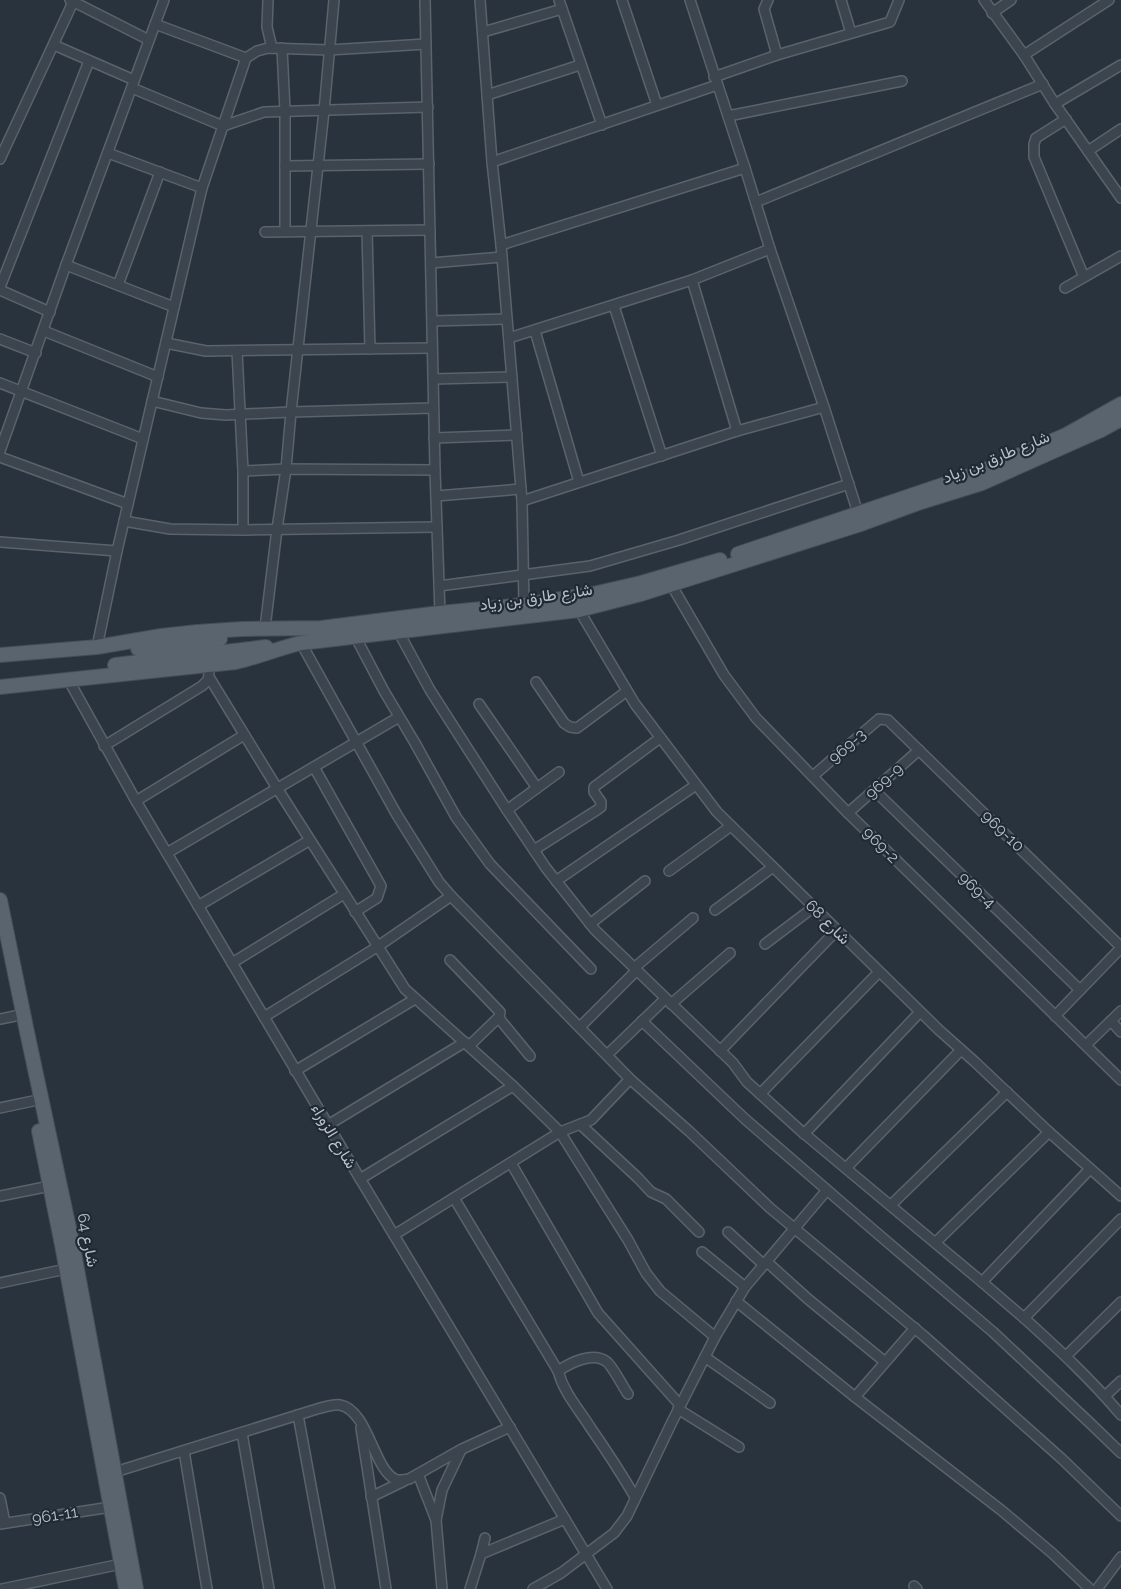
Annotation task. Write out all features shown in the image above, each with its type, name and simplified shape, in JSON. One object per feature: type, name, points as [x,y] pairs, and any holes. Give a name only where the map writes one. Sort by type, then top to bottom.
[{"type":"main road","name":"شارع طارق بن زياد","points":[[0,656],[97,647],[160,636],[218,630],[321,628],[524,605],[641,583],[720,560],[978,473],[1065,435],[1121,404]]},
{"type":"main road","name":"شارع طارق بن زياد","points":[[0,687],[68,679],[209,670],[301,643],[579,610],[672,585],[982,483],[1091,435],[1121,419]]},
{"type":"main road","points":[[0,664],[321,628]]},
{"type":"main road","points":[[0,679],[301,643]]},
{"type":"main road","name":"شارع 64","points":[[0,900],[72,1242],[136,1589]]},
{"type":"main road","name":"شارع 64","points":[[0,940],[50,1186],[126,1589]]},
{"type":"street","points":[[0,159],[54,45],[72,0],[149,40]]},
{"type":"street","points":[[0,451],[164,0]]},
{"type":"street","points":[[268,0],[267,27],[277,48],[285,111],[285,231]]},
{"type":"street","points":[[265,628],[286,469],[334,0]]},
{"type":"street","points":[[425,0],[433,408],[440,613]]},
{"type":"street","points":[[480,0],[522,501],[524,605]]},
{"type":"street","points":[[622,0],[657,105]]},
{"type":"street","points":[[690,0],[858,513]]},
{"type":"street","points":[[768,0],[764,9],[777,55]]},
{"type":"street","points":[[841,0],[851,33]]},
{"type":"street","points":[[492,162],[657,105],[777,55],[890,22],[899,0]]},
{"type":"street","points":[[984,0],[1121,198]]},
{"type":"street","points":[[992,13],[1011,0]]},
{"type":"street","points":[[1024,56],[1109,0]]},
{"type":"street","points":[[483,32],[560,4],[602,125]]},
{"type":"street","points":[[155,24],[246,58]]},
{"type":"street","points":[[97,647],[124,520],[202,188],[246,58],[257,51],[277,48],[329,50],[426,44]]},
{"type":"street","points":[[54,45],[223,126],[264,112],[428,107]]},
{"type":"street","points":[[51,312],[0,289],[89,61]]},
{"type":"street","points":[[487,95],[580,65]]},
{"type":"street","points":[[1055,104],[1121,65]]},
{"type":"street","points":[[728,116],[902,81]]},
{"type":"street","points":[[756,202],[1043,84]]},
{"type":"street","points":[[1065,118],[1036,138],[1034,157],[1084,277]]},
{"type":"street","points":[[1088,151],[1121,129]]},
{"type":"street","points":[[108,153],[202,188]]},
{"type":"street","points":[[285,166],[429,164]]},
{"type":"street","points":[[501,245],[745,168]]},
{"type":"street","points":[[118,285],[160,172]]},
{"type":"street","points":[[265,232],[430,230]]},
{"type":"street","points":[[367,231],[370,349]]},
{"type":"street","points":[[509,338],[692,280],[770,249]]},
{"type":"street","points":[[1065,288],[1121,256]]},
{"type":"street","points":[[431,263],[502,257]]},
{"type":"street","points":[[66,265],[174,307]]},
{"type":"street","points":[[692,280],[737,431]]},
{"type":"street","points":[[614,306],[662,456]]},
{"type":"street","points":[[432,321],[507,319]]},
{"type":"street","points":[[44,331],[158,377]]},
{"type":"street","points":[[535,331],[579,482]]},
{"type":"street","points":[[0,339],[36,353]]},
{"type":"street","points":[[166,343],[206,351],[432,348]]},
{"type":"street","points":[[237,351],[243,471],[243,530]]},
{"type":"street","points":[[434,379],[512,377]]},
{"type":"street","points":[[0,383],[143,439]]},
{"type":"street","points":[[152,401],[201,413],[226,415],[433,408]]},
{"type":"street","points":[[522,501],[737,431],[824,407]]},
{"type":"street","points":[[434,438],[517,435]]},
{"type":"street","points":[[0,457],[128,504]]},
{"type":"street","points":[[243,471],[435,470]]},
{"type":"street","points":[[439,586],[590,566],[679,540],[849,484]]},
{"type":"street","points":[[436,496],[521,489]]},
{"type":"street","points":[[124,520],[170,529],[437,527]]},
{"type":"street","points":[[0,542],[117,551]]},
{"type":"street","name":"969-2","points":[[672,585],[724,675],[756,718],[848,813],[1121,1080]]},
{"type":"street","name":"شارع 68","points":[[579,610],[635,704],[717,812],[920,1012],[1121,1196]]},
{"type":"street","points":[[398,631],[430,690],[507,810],[556,881],[590,924],[733,1064],[747,1082],[804,1134],[936,1242],[1024,1318],[1066,1356],[1121,1415]]},
{"type":"street","points":[[355,636],[384,692],[456,817],[490,864],[591,969]]},
{"type":"street","points":[[301,643],[397,815],[439,882],[451,896],[630,1079],[770,1208],[915,1328],[1062,1459],[1121,1516]]},
{"type":"street","points":[[209,670],[244,735],[405,989],[513,1086],[560,1132],[628,1240],[646,1273],[660,1291],[715,1337]]},
{"type":"street","points":[[104,746],[202,686],[206,682],[209,670]]},
{"type":"street","name":"شارع الزوراء","points":[[68,679],[135,801],[607,1589]]},
{"type":"street","points":[[536,681],[564,723],[570,728],[577,728],[627,691]]},
{"type":"street","points":[[479,704],[537,788]]},
{"type":"street","points":[[167,853],[399,717]]},
{"type":"street","name":"969-3","points":[[813,776],[879,719],[883,719]]},
{"type":"street","name":"969-10","points":[[883,719],[888,720],[1121,947]]},
{"type":"street","points":[[135,801],[244,735]]},
{"type":"street","points":[[534,850],[601,807],[594,787],[660,738]]},
{"type":"street","name":"969-9","points":[[848,813],[919,750]]},
{"type":"street","points":[[314,767],[381,886],[377,898],[355,912]]},
{"type":"street","points":[[507,810],[559,772]]},
{"type":"street","points":[[556,881],[696,785]]},
{"type":"street","name":"969-4","points":[[874,790],[1080,990]]},
{"type":"street","points":[[669,871],[732,826]]},
{"type":"street","points":[[198,906],[310,840]]},
{"type":"street","points":[[715,910],[773,867]]},
{"type":"street","points":[[590,924],[645,881]]},
{"type":"street","points":[[232,963],[344,894]]},
{"type":"street","points":[[264,1017],[378,947],[451,896]]},
{"type":"street","points":[[765,944],[813,907]]},
{"type":"street","points":[[580,1027],[635,969],[693,918]]},
{"type":"street","points":[[720,1051],[837,930]]},
{"type":"street","points":[[1055,1017],[1121,947]]},
{"type":"street","points":[[608,1055],[642,1021],[730,953]]},
{"type":"street","points":[[450,960],[500,1012],[499,1017],[502,1022],[530,1056]]},
{"type":"street","points":[[760,1094],[879,972]]},
{"type":"street","points":[[296,1071],[415,999]]},
{"type":"street","points":[[1086,1045],[1121,1011]]},
{"type":"street","points":[[804,1134],[920,1012]]},
{"type":"street","points":[[0,1019],[15,1016]]},
{"type":"street","points":[[328,1125],[467,1044],[499,1017]]},
{"type":"street","points":[[642,1021],[745,1119],[993,1332],[1121,1453]]},
{"type":"street","points":[[1111,1021],[1121,1032]]},
{"type":"street","points":[[846,1168],[961,1050]]},
{"type":"street","points":[[394,1235],[560,1132],[591,1120],[630,1079]]},
{"type":"street","points":[[360,1179],[513,1086]]},
{"type":"street","points":[[891,1205],[1007,1092]]},
{"type":"street","points":[[0,1108],[33,1101]]},
{"type":"street","points":[[581,1125],[651,1192],[666,1199],[699,1232]]},
{"type":"street","points":[[936,1242],[1049,1132]]},
{"type":"street","points":[[511,1162],[598,1313],[679,1407],[739,1447]]},
{"type":"street","points":[[982,1281],[1090,1169]]},
{"type":"street","points":[[0,1196],[50,1186]]},
{"type":"street","points":[[533,1589],[561,1573],[614,1533],[627,1516],[679,1407],[736,1301],[745,1287],[827,1190]]},
{"type":"street","points":[[454,1198],[558,1371],[566,1393],[636,1497]]},
{"type":"street","points":[[1024,1318],[1121,1219]]},
{"type":"street","points":[[728,1232],[885,1362]]},
{"type":"street","points":[[702,1252],[745,1287]]},
{"type":"street","points":[[0,1283],[66,1269]]},
{"type":"street","points":[[736,1301],[1001,1510],[1090,1589]]},
{"type":"street","points":[[1066,1356],[1121,1302]]},
{"type":"street","points":[[855,1397],[915,1328]]},
{"type":"street","points":[[705,1357],[770,1403]]},
{"type":"street","points":[[558,1371],[569,1364],[587,1358],[598,1359],[607,1362],[628,1394]]},
{"type":"street","points":[[1105,1396],[1121,1381]]},
{"type":"street","points":[[115,1473],[317,1409],[338,1405],[349,1409],[359,1419],[385,1470],[394,1479],[409,1479]]},
{"type":"street","points":[[298,1415],[330,1589]]},
{"type":"street","points":[[359,1419],[386,1589]]},
{"type":"street","points":[[371,1497],[409,1479],[462,1449],[510,1427]]},
{"type":"street","points":[[242,1433],[269,1589]]},
{"type":"street","points":[[442,1589],[436,1520],[442,1490],[462,1449]]},
{"type":"street","points":[[184,1451],[207,1589]]},
{"type":"street","points":[[418,1474],[436,1520]]},
{"type":"street","points":[[0,1498],[2,1523]]},
{"type":"street","name":"961-11","points":[[2,1523],[111,1507]]},
{"type":"street","points":[[481,1554],[565,1519]]},
{"type":"street","points":[[470,1589],[485,1538]]},
{"type":"street","points":[[1101,1588],[1121,1557]]},
{"type":"street","points":[[2,1589],[121,1564]]}]
